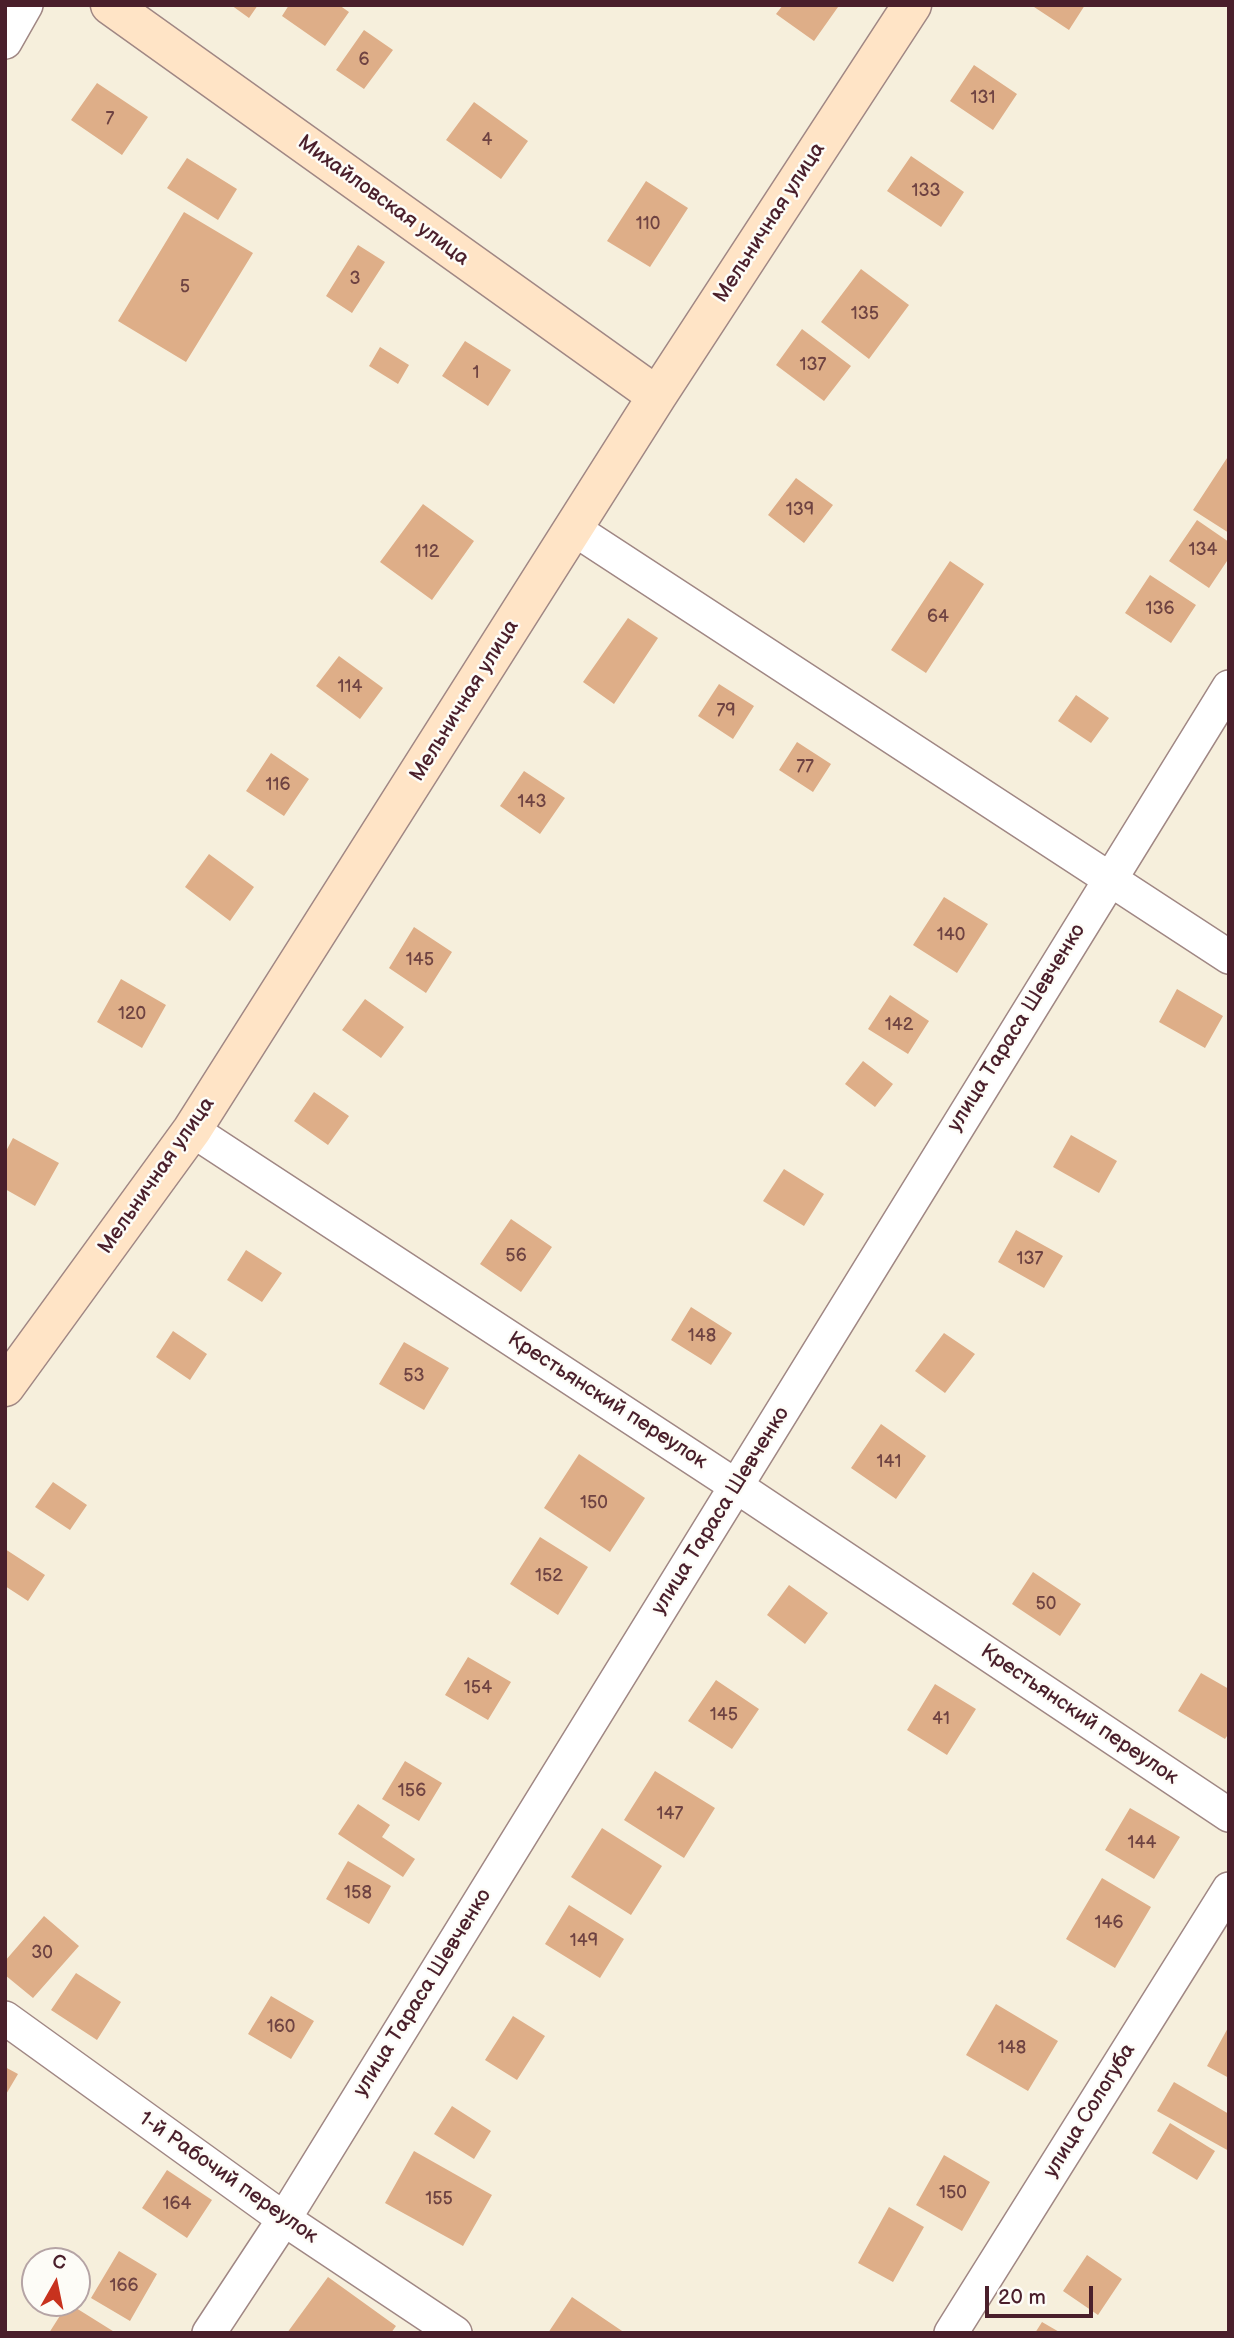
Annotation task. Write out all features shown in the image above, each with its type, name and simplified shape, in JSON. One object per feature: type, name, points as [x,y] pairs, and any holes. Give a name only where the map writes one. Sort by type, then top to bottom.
[{"type":"main road","name":"Михайловская улица","points":[[110,5],[657,396]]},
{"type":"main road","name":"Мельничная улица","points":[[5,1387],[192,1130],[657,396],[912,5]]},
{"type":"street","points":[[5,42],[26,5]]},
{"type":"street","points":[[574,529],[1229,957]]},
{"type":"street","name":"улица Тараса Шевченко","points":[[209,2333],[284,2219],[1229,687]]},
{"type":"street","name":"Крестьянский переулок","points":[[192,1130],[736,1486],[1229,1815]]},
{"type":"street","name":"улица Сологуба","points":[[951,2333],[1229,1889]]},
{"type":"street","name":"1-й Рабочий переулок","points":[[5,2018],[284,2219],[455,2333]]},
{"type":"building","points":[[231,5],[258,5],[249,18]]},
{"type":"building","points":[[289,5],[339,5],[349,12],[325,46],[282,16]]},
{"type":"building","points":[[783,5],[838,7],[814,41],[776,14]]},
{"type":"building","points":[[1031,5],[1085,5],[1069,30]]},
{"type":"building","points":[[364,30],[393,50],[364,89],[336,70]]},
{"type":"building","points":[[974,65],[1017,94],[993,130],[950,101]]},
{"type":"building","points":[[97,83],[148,117],[122,155],[71,120]]},
{"type":"building","points":[[474,102],[528,141],[501,179],[446,140]]},
{"type":"building","points":[[911,156],[964,192],[941,227],[887,191]]},
{"type":"building","points":[[187,158],[237,189],[218,220],[167,188]]},
{"type":"building","points":[[646,181],[688,208],[650,267],[607,241]]},
{"type":"building","points":[[184,212],[253,253],[186,362],[118,321]]},
{"type":"building","points":[[358,245],[385,262],[352,313],[326,296]]},
{"type":"building","points":[[861,269],[909,305],[869,359],[821,322]]},
{"type":"building","points":[[802,329],[851,366],[824,401],[776,365]]},
{"type":"building","points":[[465,341],[511,370],[488,406],[442,376]]},
{"type":"building","points":[[380,347],[409,365],[398,384],[369,366]]},
{"type":"building","points":[[1229,455],[1229,533],[1193,510]]},
{"type":"building","points":[[796,478],[833,505],[804,543],[768,515]]},
{"type":"building","points":[[423,504],[474,541],[432,600],[380,562]]},
{"type":"building","points":[[1197,520],[1229,542],[1229,558],[1209,588],[1169,561]]},
{"type":"building","points":[[950,561],[984,584],[926,673],[891,650]]},
{"type":"building","points":[[1150,575],[1196,605],[1171,643],[1125,613]]},
{"type":"building","points":[[628,618],[658,638],[614,704],[583,682]]},
{"type":"building","points":[[339,656],[383,688],[360,719],[316,686]]},
{"type":"building","points":[[719,684],[754,706],[733,739],[698,716]]},
{"type":"building","points":[[1076,695],[1109,718],[1091,743],[1058,721]]},
{"type":"building","points":[[797,742],[831,764],[813,792],[779,770]]},
{"type":"building","points":[[271,753],[309,779],[284,816],[246,791]]},
{"type":"building","points":[[524,771],[565,798],[540,834],[500,806]]},
{"type":"building","points":[[209,854],[254,887],[230,921],[185,887]]},
{"type":"building","points":[[944,897],[988,924],[957,973],[913,945]]},
{"type":"building","points":[[414,927],[452,952],[426,993],[389,968]]},
{"type":"building","points":[[121,979],[166,1005],[142,1048],[97,1022]]},
{"type":"building","points":[[1177,989],[1223,1016],[1205,1048],[1159,1022]]},
{"type":"building","points":[[890,995],[929,1021],[908,1054],[868,1029]]},
{"type":"building","points":[[365,999],[404,1027],[381,1058],[342,1030]]},
{"type":"building","points":[[863,1061],[893,1084],[875,1107],[845,1084]]},
{"type":"building","points":[[314,1092],[349,1116],[328,1145],[294,1121]]},
{"type":"building","points":[[1071,1135],[1117,1161],[1099,1193],[1053,1167]]},
{"type":"building","points":[[13,1138],[59,1163],[35,1206],[5,1189],[5,1153]]},
{"type":"building","points":[[784,1169],[824,1194],[804,1226],[763,1201]]},
{"type":"building","points":[[511,1219],[552,1247],[521,1292],[480,1264]]},
{"type":"building","points":[[1016,1230],[1063,1256],[1044,1288],[998,1262]]},
{"type":"building","points":[[246,1250],[282,1273],[262,1302],[227,1280]]},
{"type":"building","points":[[691,1307],[732,1333],[711,1365],[671,1340]]},
{"type":"building","points":[[173,1331],[207,1354],[190,1380],[156,1357]]},
{"type":"building","points":[[944,1333],[975,1354],[945,1393],[915,1371]]},
{"type":"building","points":[[404,1342],[449,1368],[424,1410],[379,1384]]},
{"type":"building","points":[[881,1424],[926,1456],[896,1499],[851,1468]]},
{"type":"building","points":[[579,1454],[645,1498],[610,1552],[544,1508]]},
{"type":"building","points":[[53,1482],[87,1505],[70,1530],[35,1507]]},
{"type":"building","points":[[540,1537],[588,1567],[558,1615],[510,1584]]},
{"type":"building","points":[[5,1549],[45,1575],[28,1601],[5,1586]]},
{"type":"building","points":[[1033,1572],[1081,1604],[1060,1636],[1012,1604]]},
{"type":"building","points":[[789,1585],[828,1613],[805,1644],[767,1615]]},
{"type":"building","points":[[468,1657],[511,1682],[488,1720],[445,1695]]},
{"type":"building","points":[[1201,1673],[1229,1689],[1229,1733],[1225,1739],[1178,1711]]},
{"type":"building","points":[[716,1680],[759,1709],[732,1749],[688,1721]]},
{"type":"building","points":[[935,1684],[976,1709],[947,1755],[907,1730]]},
{"type":"building","points":[[405,1761],[442,1783],[419,1821],[382,1799]]},
{"type":"building","points":[[655,1771],[715,1808],[684,1858],[624,1820]]},
{"type":"building","points":[[358,1804],[390,1825],[382,1837],[415,1859],[403,1877],[338,1834]]},
{"type":"building","points":[[1130,1808],[1180,1837],[1154,1879],[1105,1850]]},
{"type":"building","points":[[602,1828],[662,1866],[631,1915],[571,1877]]},
{"type":"building","points":[[348,1861],[391,1886],[369,1924],[326,1899]]},
{"type":"building","points":[[1102,1878],[1151,1907],[1115,1968],[1066,1939]]},
{"type":"building","points":[[569,1905],[624,1939],[600,1978],[545,1944]]},
{"type":"building","points":[[44,1916],[79,1946],[33,1998],[5,1975],[5,1961]]},
{"type":"building","points":[[76,1973],[121,2002],[97,2040],[51,2010]]},
{"type":"building","points":[[271,1996],[314,2021],[291,2059],[248,2034]]},
{"type":"building","points":[[996,2004],[1058,2041],[1028,2091],[966,2055]]},
{"type":"building","points":[[513,2016],[545,2036],[517,2080],[485,2060]]},
{"type":"building","points":[[1229,2026],[1229,2078],[1207,2066]]},
{"type":"building","points":[[5,2067],[18,2074],[5,2096]]},
{"type":"building","points":[[1174,2082],[1229,2114],[1229,2151],[1157,2111]]},
{"type":"building","points":[[452,2106],[491,2131],[474,2159],[434,2134]]},
{"type":"building","points":[[1170,2123],[1215,2151],[1197,2180],[1152,2153]]},
{"type":"building","points":[[414,2151],[492,2195],[463,2246],[385,2203]]},
{"type":"building","points":[[944,2155],[990,2182],[962,2231],[916,2205]]},
{"type":"building","points":[[167,2170],[212,2200],[187,2238],[142,2208]]},
{"type":"building","points":[[889,2207],[924,2227],[893,2282],[858,2263]]},
{"type":"building","points":[[119,2251],[157,2274],[130,2321],[91,2298]]},
{"type":"building","points":[[1087,2255],[1122,2279],[1098,2315],[1063,2291]]},
{"type":"building","points":[[328,2277],[396,2326],[391,2333],[287,2333]]},
{"type":"building","points":[[572,2297],[625,2333],[548,2333]]},
{"type":"building","points":[[59,2317],[90,2317],[116,2333],[49,2333]]},
{"type":"building","points":[[1042,2322],[1061,2333],[1035,2333]]}]
